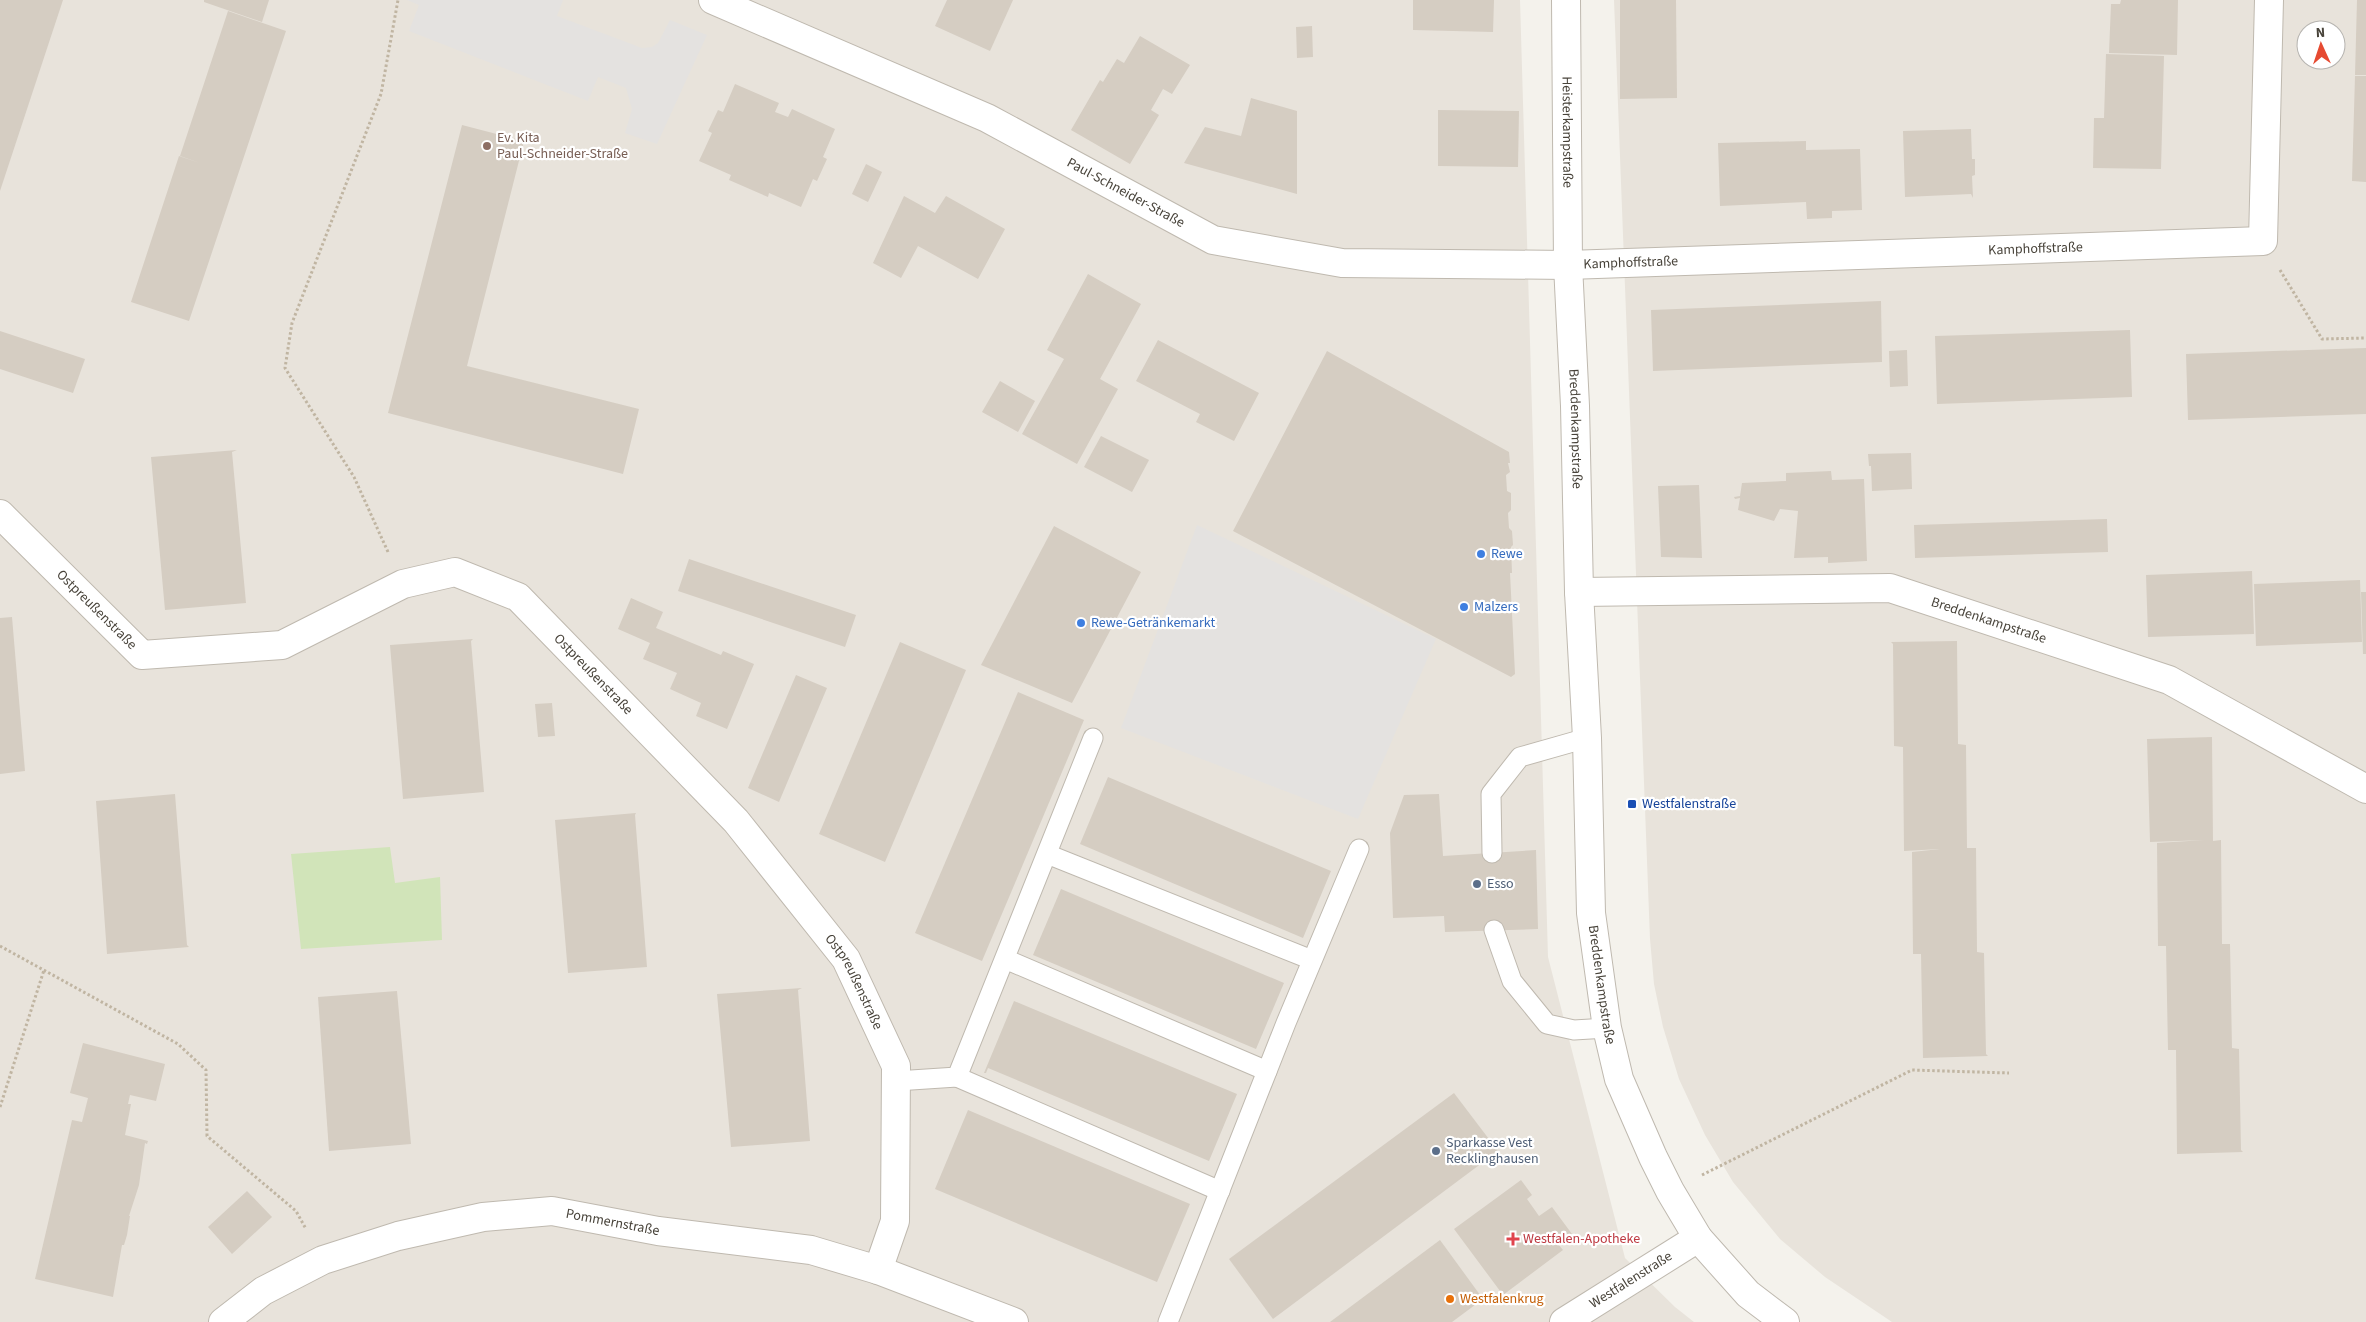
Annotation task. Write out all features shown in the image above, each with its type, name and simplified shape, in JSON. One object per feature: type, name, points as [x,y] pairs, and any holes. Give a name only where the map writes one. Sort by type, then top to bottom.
[{"type":"street","name":"Paul-Schneider-Straße","points":[[713,0],[987,118],[1213,240],[1342,263],[1568,265]]},
{"type":"street","name":"Heisterkampstraße","points":[[1566,0],[1568,265]]},
{"type":"street","points":[[2263,241],[2269,0]]},
{"type":"street","name":"Kamphoffstraße","points":[[1568,265],[2263,241]]},
{"type":"street","name":"Breddenkampstraße","points":[[1568,265],[1575,406],[1579,592],[1587,738],[1591,913],[1607,1028],[1619,1079],[1670,1191],[1698,1238],[1748,1294],[1784,1322]]},
{"type":"street","name":"Ostpreußenstraße","points":[[0,514],[142,655],[282,645],[403,584],[455,572],[518,597],[736,821],[846,959],[896,1066],[895,1221],[878,1270]]},
{"type":"street","name":"Breddenkampstraße","points":[[1579,592],[1890,588],[2169,680],[2366,789]]},
{"type":"street","name":"Pommernstraße","points":[[223,1322],[263,1291],[323,1260],[398,1236],[483,1217],[552,1211],[658,1231],[811,1250],[878,1270],[1014,1322]]},
{"type":"street","name":"Westfalenstraße","points":[[1564,1322],[1698,1238]]},
{"type":"lane","points":[[957,1078],[1094,738]]},
{"type":"lane","points":[[1492,853],[1491,794],[1520,757],[1587,738]]},
{"type":"lane","points":[[1168,1322],[1267,1071],[1359,849]]},
{"type":"lane","points":[[1047,854],[1312,960]]},
{"type":"lane","points":[[1494,930],[1512,981],[1547,1024],[1574,1030],[1607,1028]]},
{"type":"lane","points":[[1005,959],[1267,1071]]},
{"type":"lane","points":[[896,1081],[957,1078],[1220,1191]]},
{"type":"path","points":[[398,0],[381,94],[292,323],[285,368],[354,477],[403,584]]},
{"type":"path","points":[[2263,241],[2322,340],[2366,338]]},
{"type":"path","points":[[0,946],[178,1044],[206,1070],[207,1136],[296,1211],[323,1260]]},
{"type":"path","points":[[0,1107],[44,970]]},
{"type":"path","points":[[1670,1191],[1912,1070],[2009,1073]]},
{"type":"shaded area","points":[[0,0],[1520,0],[1548,957],[1625,1258],[1675,1307],[1694,1322],[0,1322]]},
{"type":"shaded area","points":[[407,0],[563,0],[557,16],[642,48],[652,47],[658,43],[670,20],[707,35],[657,144],[625,133],[632,109],[626,88],[598,77],[588,101],[409,31],[419,5]]},
{"type":"shaded area","points":[[1614,0],[2366,0],[2366,1322],[1892,1322],[1825,1277],[1780,1239],[1733,1182],[1705,1135],[1679,1079],[1663,1027],[1654,984],[1650,939]]},
{"type":"shaded area","points":[[1197,525],[1436,639],[1358,819],[1121,728]]},
{"type":"green space","points":[[390,847],[395,883],[440,877],[442,940],[301,949],[291,854]]},
{"type":"building","points":[[0,0],[63,0],[0,191]]},
{"type":"building","points":[[204,0],[269,0],[262,22],[204,2]]},
{"type":"building","points":[[947,0],[1013,0],[990,51],[935,26]]},
{"type":"building","points":[[1413,0],[1494,0],[1493,32],[1413,30]]},
{"type":"building","points":[[1620,0],[1676,0],[1677,98],[1620,99]]},
{"type":"building","points":[[2121,0],[2178,0],[2177,55],[2109,53],[2111,4],[2120,4]]},
{"type":"building","points":[[2357,0],[2366,0],[2366,75],[2355,75]]},
{"type":"building","points":[[228,11],[286,31],[189,321],[131,302],[179,156],[200,163],[180,156]]},
{"type":"building","points":[[1312,26],[1313,57],[1297,58],[1296,27]]},
{"type":"building","points":[[1140,36],[1190,65],[1172,94],[1163,89],[1151,110],[1159,115],[1130,164],[1071,130],[1100,80],[1103,82],[1117,59],[1124,63]]},
{"type":"building","points":[[2106,54],[2164,56],[2161,169],[2093,168],[2094,118],[2104,118]]},
{"type":"building","points":[[2355,76],[2366,76],[2366,182],[2352,181]]},
{"type":"building","points":[[735,84],[779,103],[775,112],[788,117],[792,109],[835,129],[823,157],[827,159],[817,181],[813,179],[801,207],[769,193],[768,197],[729,180],[731,175],[699,161],[712,133],[708,131],[718,110],[723,112]]},
{"type":"building","points":[[1251,98],[1297,111],[1297,194],[1184,163],[1205,127],[1241,136]]},
{"type":"building","points":[[1438,110],[1519,111],[1518,167],[1438,166]]},
{"type":"building","points":[[462,125],[524,141],[467,366],[639,409],[623,474],[388,413]]},
{"type":"building","points":[[1971,129],[1972,159],[1975,159],[1975,175],[1972,176],[1973,198],[1971,194],[1905,197],[1903,131]]},
{"type":"building","points":[[1806,141],[1806,150],[1860,149],[1862,210],[1832,211],[1832,218],[1807,219],[1806,202],[1720,206],[1718,143]]},
{"type":"building","points":[[866,164],[882,172],[868,202],[852,194]]},
{"type":"building","points":[[904,196],[935,213],[946,196],[1005,229],[978,279],[918,246],[901,278],[873,263]]},
{"type":"building","points":[[1088,274],[1141,304],[1100,379],[1118,389],[1077,464],[1022,434],[1064,359],[1047,350]]},
{"type":"building","points":[[1881,301],[1882,362],[1653,371],[1651,310]]},
{"type":"building","points":[[2130,330],[2132,397],[1937,404],[1935,336]]},
{"type":"building","points":[[0,331],[85,359],[73,393],[0,369]]},
{"type":"building","points":[[1158,340],[1259,393],[1234,441],[1196,422],[1200,414],[1136,381]]},
{"type":"building","points":[[2366,348],[2366,414],[2188,420],[2186,354]]},
{"type":"building","points":[[1907,350],[1908,386],[1890,387],[1889,351]]},
{"type":"building","points":[[1327,351],[1509,452],[1510,463],[1508,463],[1510,472],[1506,475],[1507,491],[1511,493],[1511,510],[1508,513],[1513,545],[1511,547],[1512,573],[1510,573],[1515,674],[1511,677],[1233,531]]},
{"type":"building","points":[[1000,381],[1035,401],[1018,432],[982,412]]},
{"type":"building","points":[[1101,436],[1149,460],[1132,492],[1084,467]]},
{"type":"building","points":[[237,450],[232,452],[246,603],[165,610],[151,457]]},
{"type":"building","points":[[1911,453],[1912,489],[1872,491],[1871,466],[1869,466],[1868,454]]},
{"type":"building","points":[[1831,471],[1832,480],[1864,479],[1867,561],[1828,563],[1828,557],[1794,558],[1798,511],[1780,509],[1774,521],[1738,510],[1740,498],[1735,499],[1734,497],[1740,496],[1742,483],[1786,481],[1786,473]]},
{"type":"building","points":[[1699,485],[1702,558],[1661,557],[1658,486]]},
{"type":"building","points":[[2107,519],[2108,552],[1915,558],[1914,525]]},
{"type":"building","points":[[1054,526],[1141,572],[1072,703],[981,665]]},
{"type":"building","points":[[689,559],[856,615],[845,647],[678,591]]},
{"type":"building","points":[[2252,571],[2254,634],[2148,637],[2146,575]]},
{"type":"building","points":[[2360,580],[2362,642],[2256,646],[2254,584]]},
{"type":"building","points":[[2361,592],[2366,592],[2366,654],[2363,654]]},
{"type":"building","points":[[631,598],[663,612],[656,628],[721,655],[723,651],[754,664],[727,729],[696,716],[701,703],[670,689],[677,673],[643,659],[650,643],[618,629]]},
{"type":"building","points":[[12,617],[25,771],[0,774],[0,618]]},
{"type":"building","points":[[473,639],[471,641],[484,792],[403,799],[390,645]]},
{"type":"building","points":[[1957,641],[1958,744],[1966,745],[1967,848],[1976,848],[1977,952],[1984,953],[1986,1054],[1988,1056],[1923,1058],[1921,954],[1913,954],[1912,852],[1940,849],[1904,851],[1903,747],[1894,746],[1893,644],[1891,642]]},
{"type":"building","points":[[900,642],[966,670],[885,862],[819,834]]},
{"type":"building","points":[[796,675],[827,688],[779,802],[748,788]]},
{"type":"building","points":[[1018,692],[1084,720],[982,961],[915,933]]},
{"type":"building","points":[[552,703],[555,736],[538,737],[535,704]]},
{"type":"building","points":[[2212,737],[2213,841],[2221,840],[2222,944],[2230,944],[2232,1048],[2239,1049],[2241,1150],[2243,1152],[2177,1154],[2176,1050],[2168,1050],[2166,946],[2158,946],[2157,843],[2205,840],[2150,842],[2147,739]]},
{"type":"building","points":[[1108,777],[1331,871],[1303,938],[1080,844]]},
{"type":"building","points":[[175,794],[187,945],[189,947],[107,954],[96,801]]},
{"type":"building","points":[[1439,794],[1443,856],[1536,850],[1538,929],[1445,932],[1444,916],[1393,918],[1390,833],[1404,795]]},
{"type":"building","points":[[636,813],[647,967],[568,973],[555,820]]},
{"type":"building","points":[[1061,889],[1284,983],[1256,1049],[1033,955]]},
{"type":"building","points":[[802,988],[798,990],[810,1141],[731,1147],[717,994]]},
{"type":"building","points":[[397,991],[411,1144],[329,1151],[318,997]]},
{"type":"building","points":[[1014,1001],[1237,1094],[1209,1161],[988,1068],[986,1073],[984,1073]]},
{"type":"building","points":[[83,1043],[165,1064],[156,1101],[130,1095],[128,1104],[131,1104],[125,1135],[148,1141],[147,1144],[145,1143],[139,1185],[129,1216],[127,1235],[124,1245],[122,1245],[113,1297],[35,1279],[72,1120],[82,1122],[88,1098],[70,1093]]},
{"type":"building","points":[[1454,1093],[1498,1151],[1273,1319],[1229,1259]]},
{"type":"building","points":[[968,1110],[1190,1204],[1157,1282],[935,1189]]},
{"type":"building","name":"Westfalen-Apotheke","points":[[1521,1180],[1532,1195],[1527,1199],[1539,1216],[1552,1207],[1572,1234],[1558,1244],[1563,1250],[1503,1295],[1454,1229]]},
{"type":"building","points":[[247,1191],[272,1217],[232,1254],[208,1227]]},
{"type":"building","points":[[1440,1240],[1483,1299],[1452,1322],[1330,1322]]},
{"type":"place","name":"Ev. Kita Paul-Schneider-Straße","points":[[487,146]]},
{"type":"place","name":"Rewe","points":[[1481,554]]},
{"type":"place","name":"Malzers","points":[[1464,607]]},
{"type":"place","name":"Rewe-Getränkemarkt","points":[[1081,623]]},
{"type":"place","name":"Westfalenstraße","points":[[1632,804]]},
{"type":"place","name":"Esso","points":[[1477,884]]},
{"type":"place","name":"Sparkasse Vest Recklinghausen","points":[[1436,1151]]},
{"type":"place","name":"Westfalen-Apotheke","points":[[1513,1239]]},
{"type":"place","name":"Westfalenkrug","points":[[1450,1299]]}]
